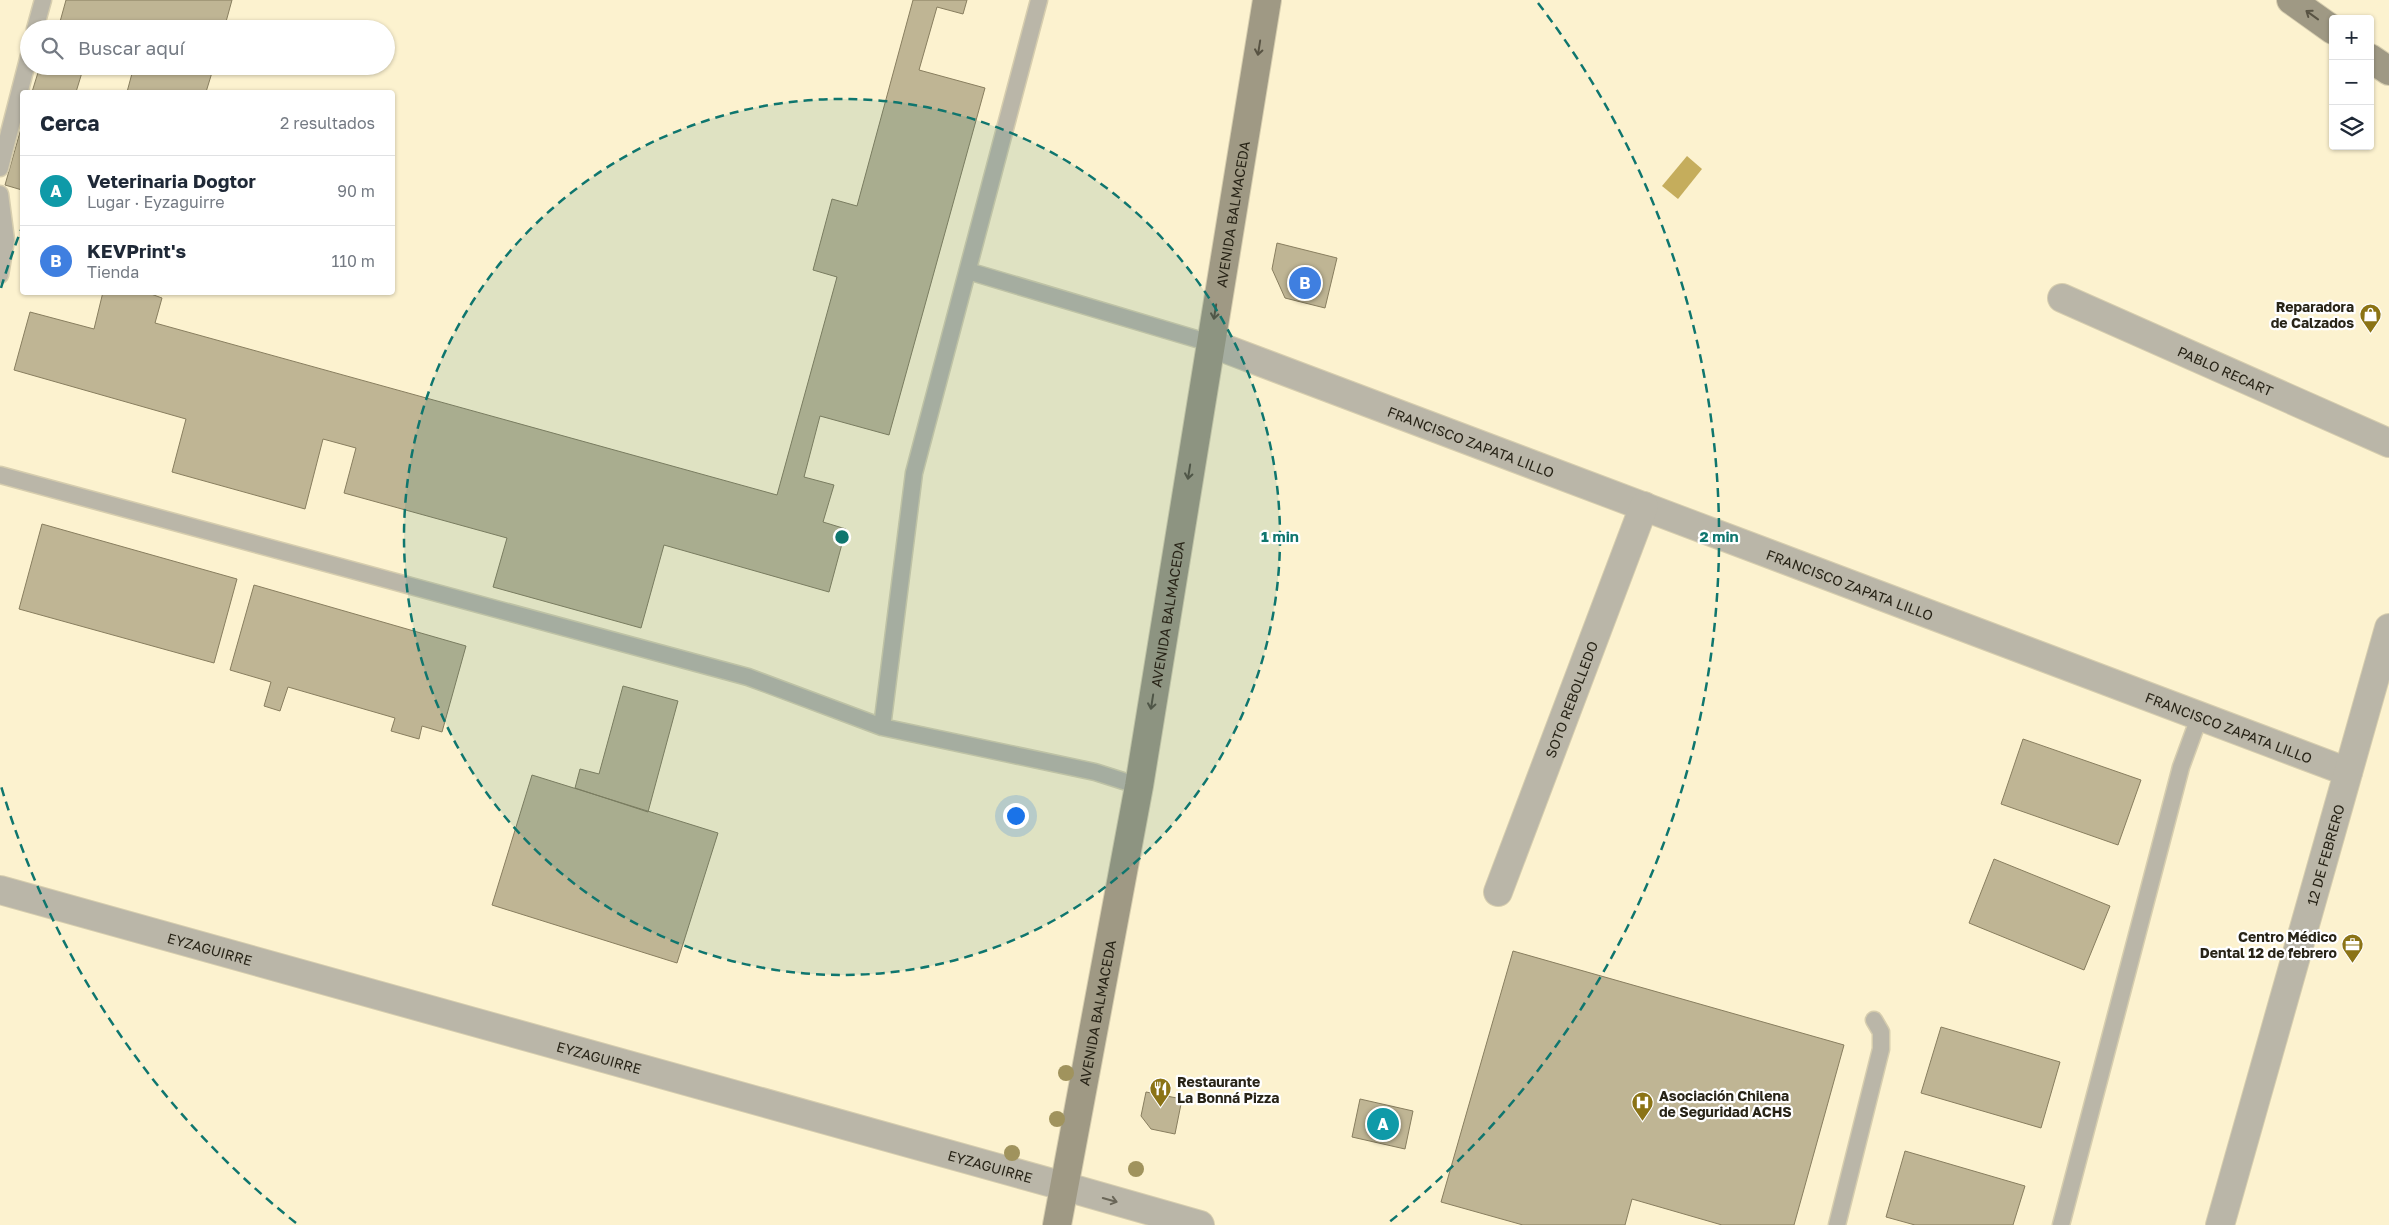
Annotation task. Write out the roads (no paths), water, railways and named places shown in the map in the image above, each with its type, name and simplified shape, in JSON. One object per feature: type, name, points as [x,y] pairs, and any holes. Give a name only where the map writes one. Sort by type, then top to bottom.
[{"type":"main road","name":"AVENIDA BALMACEDA","points":[[1057,1225],[1138,786],[1267,0]]},
{"type":"main road","points":[[2291,0],[2329,27]]},
{"type":"main road","points":[[2373,60],[2389,71]]},
{"type":"street","name":"PABLO RECART","points":[[2062,298],[2389,443]]},
{"type":"street","name":"FRANCISCO ZAPATA LILLO","points":[[1210,343],[2348,772]]},
{"type":"street","name":"SOTO REBOLLEDO","points":[[1498,892],[1644,506]]},
{"type":"street","name":"12 DE FEBRERO","points":[[2220,1225],[2389,628]]},
{"type":"street","name":"EYZAGUIRRE","points":[[0,890],[1200,1225]]},
{"type":"lane","points":[[37,20],[43,0]]},
{"type":"lane","points":[[882,727],[914,473],[1039,0]]},
{"type":"lane","points":[[20,90],[24,75]]},
{"type":"lane","points":[[0,168],[20,90]]},
{"type":"lane","points":[[0,194],[6,240],[0,275]]},
{"type":"lane","points":[[968,271],[1210,343]]},
{"type":"lane","points":[[0,475],[748,677],[882,727],[1095,772],[1138,786]]},
{"type":"lane","points":[[2061,1225],[2181,767],[2200,715]]},
{"type":"lane","points":[[1837,1225],[1881,1049],[1881,1032],[1874,1020]]},
{"type":"place","name":"KEVPrint's","points":[[1305,283]]},
{"type":"place","name":"Reparadora de Calzados","points":[[2370,333]]},
{"type":"place","name":"Centro Médico Dental 12 de febrero","points":[[2353,963]]},
{"type":"place","name":"Restaurante La Bonná Pizza","points":[[1161,1108]]},
{"type":"place","name":"Asociación Chilena de Seguridad ACHS","points":[[1643,1122]]},
{"type":"place","name":"Veterinaria Dogtor","points":[[1383,1124]]}]
